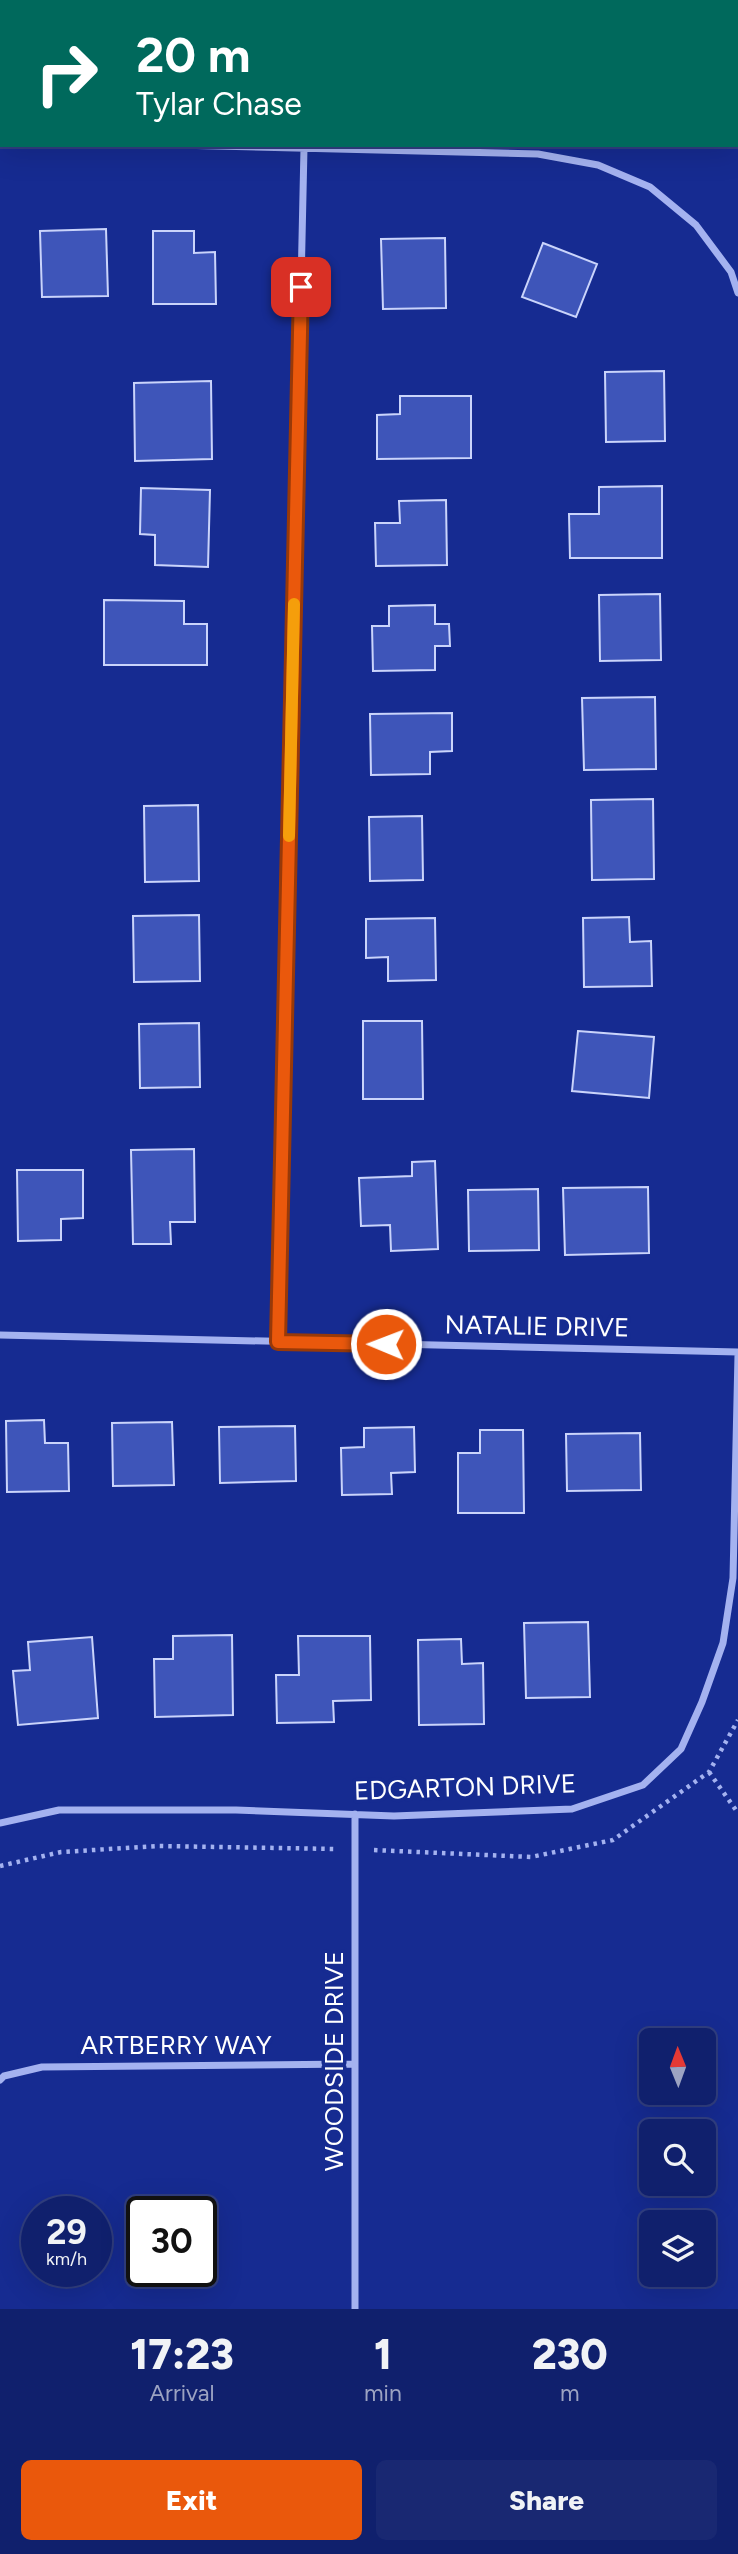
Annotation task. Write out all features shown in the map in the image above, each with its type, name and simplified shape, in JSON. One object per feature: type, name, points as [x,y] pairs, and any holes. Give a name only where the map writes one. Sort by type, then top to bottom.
[{"type":"street","points":[[262,147],[538,154],[598,165],[650,187],[696,225],[731,272],[738,293]]},
{"type":"street","points":[[278,1342],[304,148]]},
{"type":"street","name":"NATALIE DRIVE","points":[[0,1335],[738,1354]]},
{"type":"street","name":"EDGARTON DRIVE","points":[[0,1823],[59,1810],[236,1810],[394,1816],[572,1809],[643,1785],[681,1749],[702,1702],[723,1643],[733,1578],[738,1354]]},
{"type":"street","name":"WOODSIDE DRIVE","points":[[355,1814],[355,2309]]},
{"type":"street","name":"ARTBERRY WAY","points":[[0,2080],[4,2076],[42,2067],[355,2064]]},
{"type":"path","points":[[709,1773],[738,1813]]},
{"type":"building","points":[[106,229],[108,296],[42,297],[40,231]]},
{"type":"building","points":[[153,231],[194,231],[194,253],[215,252],[216,304],[153,304]]},
{"type":"building","points":[[445,238],[446,308],[383,309],[381,239]]},
{"type":"building","points":[[543,243],[597,264],[576,317],[522,297]]},
{"type":"building","points":[[664,371],[665,441],[606,442],[605,372]]},
{"type":"building","points":[[211,381],[212,459],[135,461],[134,383]]},
{"type":"building","points":[[400,396],[471,396],[471,458],[377,459],[377,415],[400,414]]},
{"type":"building","points":[[662,486],[662,558],[570,558],[569,514],[599,514],[599,487]]},
{"type":"building","points":[[141,488],[210,490],[208,567],[155,565],[155,535],[140,534]]},
{"type":"building","points":[[446,500],[447,565],[376,566],[375,523],[400,523],[399,501]]},
{"type":"building","points":[[660,594],[661,660],[600,661],[599,595]]},
{"type":"building","points":[[104,600],[184,601],[184,624],[207,624],[207,665],[104,665]]},
{"type":"building","points":[[435,605],[435,624],[449,624],[450,646],[435,646],[435,670],[373,671],[372,626],[389,626],[389,606]]},
{"type":"building","points":[[655,697],[656,769],[584,770],[582,698]]},
{"type":"building","points":[[452,713],[452,751],[430,752],[430,774],[371,775],[370,714]]},
{"type":"building","points":[[653,799],[654,879],[592,880],[591,800]]},
{"type":"building","points":[[198,805],[199,881],[145,882],[144,806]]},
{"type":"building","points":[[422,816],[423,880],[370,881],[369,817]]},
{"type":"building","points":[[199,915],[200,981],[134,982],[133,916]]},
{"type":"building","points":[[629,917],[630,942],[651,941],[652,986],[584,987],[583,918]]},
{"type":"building","points":[[435,918],[436,980],[388,981],[388,957],[366,958],[366,919]]},
{"type":"building","points":[[363,1021],[422,1021],[423,1099],[363,1099]]},
{"type":"building","points":[[199,1023],[200,1087],[140,1088],[139,1024]]},
{"type":"building","points":[[578,1031],[654,1037],[649,1098],[572,1091]]},
{"type":"building","points":[[194,1149],[195,1222],[170,1222],[171,1244],[133,1244],[131,1150]]},
{"type":"building","points":[[435,1161],[438,1249],[391,1251],[390,1225],[361,1226],[359,1178],[412,1176],[412,1162]]},
{"type":"building","points":[[17,1170],[83,1170],[83,1218],[61,1219],[61,1240],[18,1241]]},
{"type":"building","points":[[648,1187],[649,1253],[565,1255],[563,1188]]},
{"type":"building","points":[[538,1189],[539,1250],[469,1251],[468,1190]]},
{"type":"building","points":[[44,1420],[45,1443],[68,1443],[69,1491],[7,1492],[6,1421]]},
{"type":"building","points":[[172,1422],[174,1485],[113,1486],[112,1423]]},
{"type":"building","points":[[295,1426],[296,1481],[220,1483],[219,1427]]},
{"type":"building","points":[[414,1427],[415,1472],[391,1473],[392,1494],[342,1495],[341,1448],[364,1447],[364,1428]]},
{"type":"building","points":[[480,1430],[523,1430],[524,1513],[458,1513],[458,1453],[480,1453]]},
{"type":"building","points":[[640,1433],[641,1490],[567,1491],[566,1434]]},
{"type":"building","points":[[588,1622],[590,1697],[526,1698],[524,1623]]},
{"type":"building","points":[[232,1635],[233,1715],[155,1717],[154,1659],[173,1659],[173,1636]]},
{"type":"building","points":[[298,1636],[370,1636],[371,1700],[333,1701],[334,1722],[277,1723],[276,1675],[299,1675]]},
{"type":"building","points":[[92,1637],[98,1718],[18,1725],[13,1671],[30,1670],[28,1642]]},
{"type":"building","points":[[461,1639],[462,1664],[483,1663],[484,1724],[419,1725],[418,1640]]},
{"type":"slow traffic","points":[[289,836],[294,604]]},
{"type":"route","points":[[301,287],[278,1342],[386,1344]]}]
